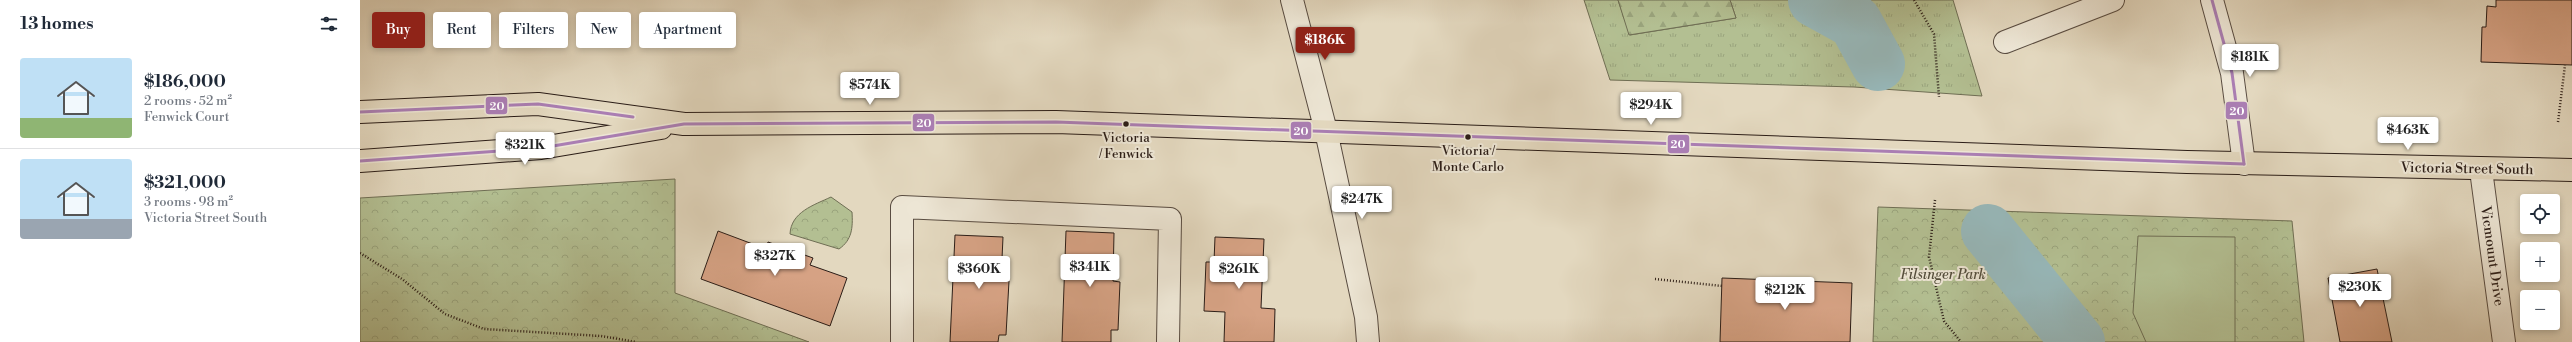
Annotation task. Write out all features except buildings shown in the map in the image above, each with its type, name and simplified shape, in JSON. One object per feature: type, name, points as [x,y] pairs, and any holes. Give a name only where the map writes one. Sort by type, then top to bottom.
[{"type":"main road","name":"Victoria Street South","points":[[360,112],[538,104],[684,124],[1056,122],[2244,164],[2481,170],[2572,170]]},
{"type":"main road","name":"Victoria Street South","points":[[360,161],[541,148],[684,124]]},
{"type":"street","points":[[1292,0],[1326,131],[1366,317],[1368,342]]},
{"type":"street","points":[[2005,42],[2114,0]]},
{"type":"street","points":[[2212,0],[2232,73],[2244,164]]},
{"type":"street","name":"Vicmount Drive","points":[[2481,170],[2504,342]]},
{"type":"street","points":[[902,342],[902,207],[1170,220],[1168,342]]},
{"type":"path","points":[[1914,0],[1934,34],[1939,97]]},
{"type":"path","points":[[2558,122],[2565,65]]},
{"type":"path","points":[[1935,200],[1929,257],[1944,321],[1960,342]]},
{"type":"path","points":[[360,252],[402,279],[445,314],[484,329],[601,336],[636,342]]},
{"type":"path","points":[[1656,279],[1722,286]]},
{"type":"green space","points":[[1584,0],[1618,0],[1630,35],[1736,18],[1730,0],[1953,0],[1982,96],[1854,87],[1610,80]]},
{"type":"green space","points":[[1618,0],[1730,0],[1736,18],[1629,35]]},
{"type":"green space","points":[[675,179],[675,293],[809,342],[360,342],[360,198]]},
{"type":"green space","points":[[831,197],[852,212],[851,233],[847,242],[839,249],[790,234],[791,226],[794,220],[804,210]]},
{"type":"green space","name":"Filsinger Park","points":[[1878,207],[2292,221],[2304,342],[1873,342]]},
{"type":"green space","points":[[2138,236],[2235,237],[2235,342],[2146,342],[2133,313]]},
{"type":"waterway","points":[[1815,0],[1855,22],[1878,64]]},
{"type":"waterway","points":[[1988,231],[2078,342]]},
{"type":"transit line","name":"20","points":[[2212,0],[2232,73],[2244,164]]},
{"type":"transit line","name":"20","points":[[360,112],[538,104],[633,117]]},
{"type":"transit line","name":"20","points":[[360,161],[541,148],[684,124],[1056,122],[2244,164]]},
{"type":"place","name":"Victoria / Fenwick","points":[[1126,124]]},
{"type":"place","name":"Victoria / Monte Carlo","points":[[1468,137]]}]
